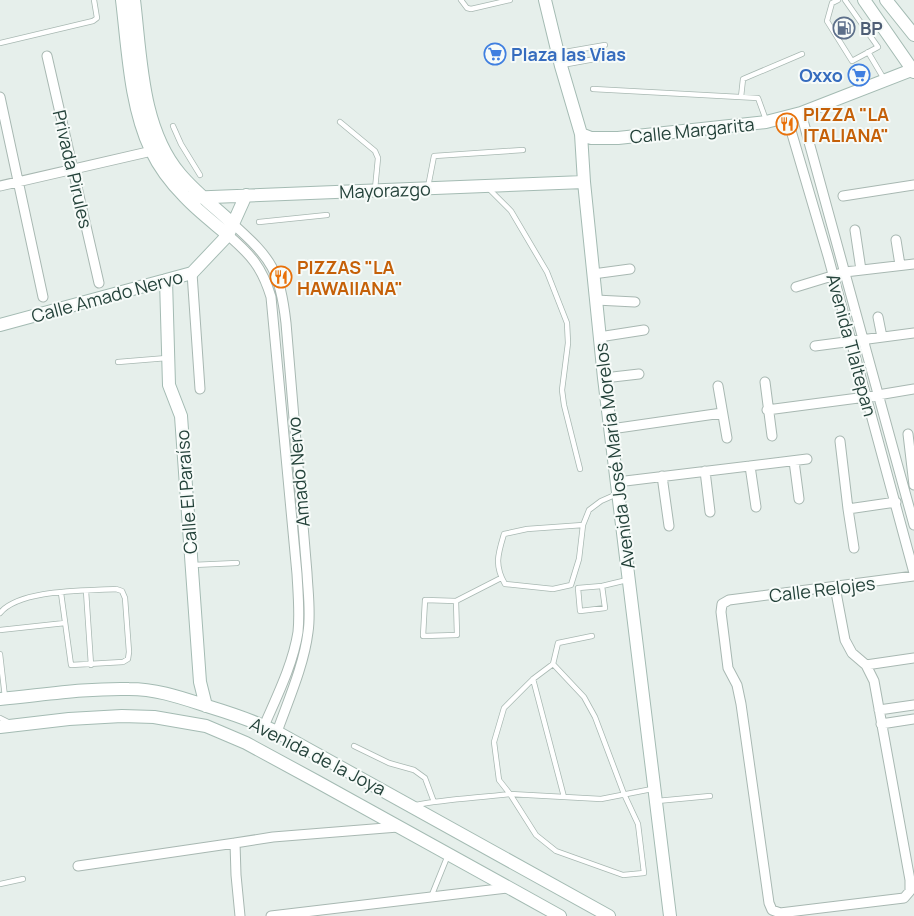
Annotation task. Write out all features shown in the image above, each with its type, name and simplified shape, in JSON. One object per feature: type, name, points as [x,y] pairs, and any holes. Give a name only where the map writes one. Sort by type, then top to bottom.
[{"type":"main road","points":[[122,0],[157,136],[167,156],[180,175],[204,197],[231,230]]},
{"type":"main road","points":[[134,0],[136,104],[143,130],[152,151],[171,180],[186,198],[231,230]]},
{"type":"main road","name":"Avenida José María Morelos","points":[[545,0],[559,60],[581,134],[584,182],[604,378],[670,916]]},
{"type":"main road","points":[[864,0],[913,70]]},
{"type":"main road","points":[[890,2],[914,35]]},
{"type":"main road","name":"Calle Margarita","points":[[581,134],[591,138],[618,138],[766,122],[801,113],[913,70]]},
{"type":"main road","name":"Mayorazgo","points":[[186,198],[584,182]]},
{"type":"main road","name":"Calle Amado Nervo","points":[[0,325],[192,273],[231,230],[246,195]]},
{"type":"main road","name":"Calle El Paraíso","points":[[166,280],[169,385],[181,416],[200,682],[206,706]]},
{"type":"main road","name":"Avenida de la Joya","points":[[3,699],[94,690],[130,689],[184,697],[277,732],[609,916]]},
{"type":"main road","name":"Avenida de la Joya","points":[[0,727],[122,716],[154,717],[206,726],[246,743],[558,915]]},
{"type":"street","name":"Privada Pirules","points":[[47,56],[99,282]]},
{"type":"street","points":[[0,98],[43,297]]},
{"type":"street","name":"Avenida Tlaltepan","points":[[801,113],[878,395],[911,503],[914,525]]},
{"type":"street","name":"Avenida Tlaltepan","points":[[786,117],[833,275],[896,502],[914,575]]},
{"type":"street","points":[[0,186],[152,151]]},
{"type":"street","points":[[843,196],[914,186]]},
{"type":"street","points":[[811,198],[823,194]]},
{"type":"street","name":"Amado Nervo","points":[[231,230],[258,264],[266,279],[271,297],[297,574],[298,632],[292,656],[264,726]]},
{"type":"street","name":"Amado Nervo","points":[[231,230],[258,246],[277,275],[282,294],[291,390],[309,615],[308,632],[302,658],[277,732]]},
{"type":"street","points":[[855,230],[860,270]]},
{"type":"street","points":[[896,240],[900,266]]},
{"type":"street","points":[[796,287],[845,272],[914,264]]},
{"type":"street","points":[[593,274],[630,269]]},
{"type":"street","points":[[192,273],[200,389]]},
{"type":"street","points":[[596,300],[635,302]]},
{"type":"street","points":[[878,317],[882,337]]},
{"type":"street","points":[[600,337],[644,330]]},
{"type":"street","points":[[815,346],[914,333]]},
{"type":"street","points":[[604,378],[639,374]]},
{"type":"street","points":[[765,382],[772,436]]},
{"type":"street","points":[[718,386],[727,438]]},
{"type":"street","points":[[768,410],[914,389]]},
{"type":"street","points":[[611,429],[722,413]]},
{"type":"street","points":[[908,434],[914,485]]},
{"type":"street","points":[[840,442],[854,548]]},
{"type":"street","points":[[617,488],[662,476],[807,459]]},
{"type":"street","points":[[794,461],[799,499]]},
{"type":"street","points":[[750,466],[756,507]]},
{"type":"street","points":[[705,471],[710,512]]},
{"type":"street","points":[[662,476],[669,526]]},
{"type":"street","points":[[848,509],[896,502]]},
{"type":"street","name":"Calle Relojes","points":[[881,724],[910,880],[910,891],[904,898],[780,913],[772,910],[769,903],[741,704],[736,685],[728,668],[721,612],[722,604],[729,600],[914,575]]},
{"type":"street","points":[[836,587],[845,640],[852,653],[866,665],[874,681],[881,724],[914,719]]},
{"type":"street","points":[[866,665],[914,658]]},
{"type":"street","points":[[878,710],[914,705]]},
{"type":"street","points":[[78,866],[273,837],[398,827]]},
{"type":"street","points":[[235,843],[240,916]]},
{"type":"street","points":[[271,916],[507,888]]},
{"type":"street","points":[[542,916],[558,915]]},
{"type":"lane","points":[[0,43],[93,21],[97,18],[94,0]]},
{"type":"lane","points":[[461,0],[467,8],[471,9],[510,0]]},
{"type":"lane","points":[[838,0],[832,3],[827,21],[852,62],[890,38]]},
{"type":"lane","points":[[845,0],[878,47]]},
{"type":"lane","points":[[559,60],[605,45]]},
{"type":"lane","points":[[868,52],[885,80]]},
{"type":"lane","points":[[740,98],[743,79],[802,54]]},
{"type":"lane","points":[[559,60],[606,57]]},
{"type":"lane","points":[[593,89],[758,98],[766,122]]},
{"type":"lane","points":[[340,122],[375,151],[378,158],[375,190]]},
{"type":"lane","points":[[173,126],[181,144],[200,175]]},
{"type":"lane","points":[[428,188],[434,156],[523,150]]},
{"type":"lane","points":[[486,186],[511,211],[547,272],[567,323],[568,343],[562,390],[580,469]]},
{"type":"lane","points":[[259,222],[327,215]]},
{"type":"lane","points":[[118,362],[168,358]]},
{"type":"lane","points":[[582,525],[527,529],[504,534],[497,559],[501,578],[505,584],[553,590],[571,585],[580,559],[582,525],[589,510],[617,488]]},
{"type":"lane","points":[[192,566],[237,564]]},
{"type":"lane","points":[[456,601],[457,635],[423,636],[425,600],[456,601],[501,578]]},
{"type":"lane","points":[[602,586],[605,608],[580,611],[578,588],[602,586],[628,580]]},
{"type":"lane","points":[[0,613],[12,602],[27,597],[61,593],[86,591],[122,590],[129,652],[128,659],[123,662],[71,665],[61,593]]},
{"type":"lane","points":[[86,591],[91,665]]},
{"type":"lane","points":[[0,630],[65,623]]},
{"type":"lane","points":[[553,664],[584,697],[595,718],[624,794],[638,824],[644,873],[622,875],[556,851],[536,835],[499,780],[494,742],[504,708],[533,679],[553,664],[558,643],[592,636]]},
{"type":"lane","points":[[0,654],[3,699]]},
{"type":"lane","points":[[533,679],[564,797]]},
{"type":"lane","points":[[0,718],[16,725]]},
{"type":"lane","points":[[354,746],[390,763],[414,770],[425,778],[434,802]]},
{"type":"lane","points":[[412,806],[510,794],[602,799],[624,794],[710,796]]},
{"type":"lane","points":[[431,897],[448,854]]},
{"type":"lane","points":[[0,884],[23,879]]},
{"type":"place","name":"BP","points":[[844,28]]},
{"type":"place","name":"Plaza las Vias","points":[[495,54]]},
{"type":"place","name":"Oxxo","points":[[859,75]]},
{"type":"place","name":"PIZZA \"LA ITALIANA\"","points":[[787,124]]},
{"type":"place","name":"PIZZAS \"LA HAWAIIANA\"","points":[[281,277]]}]
